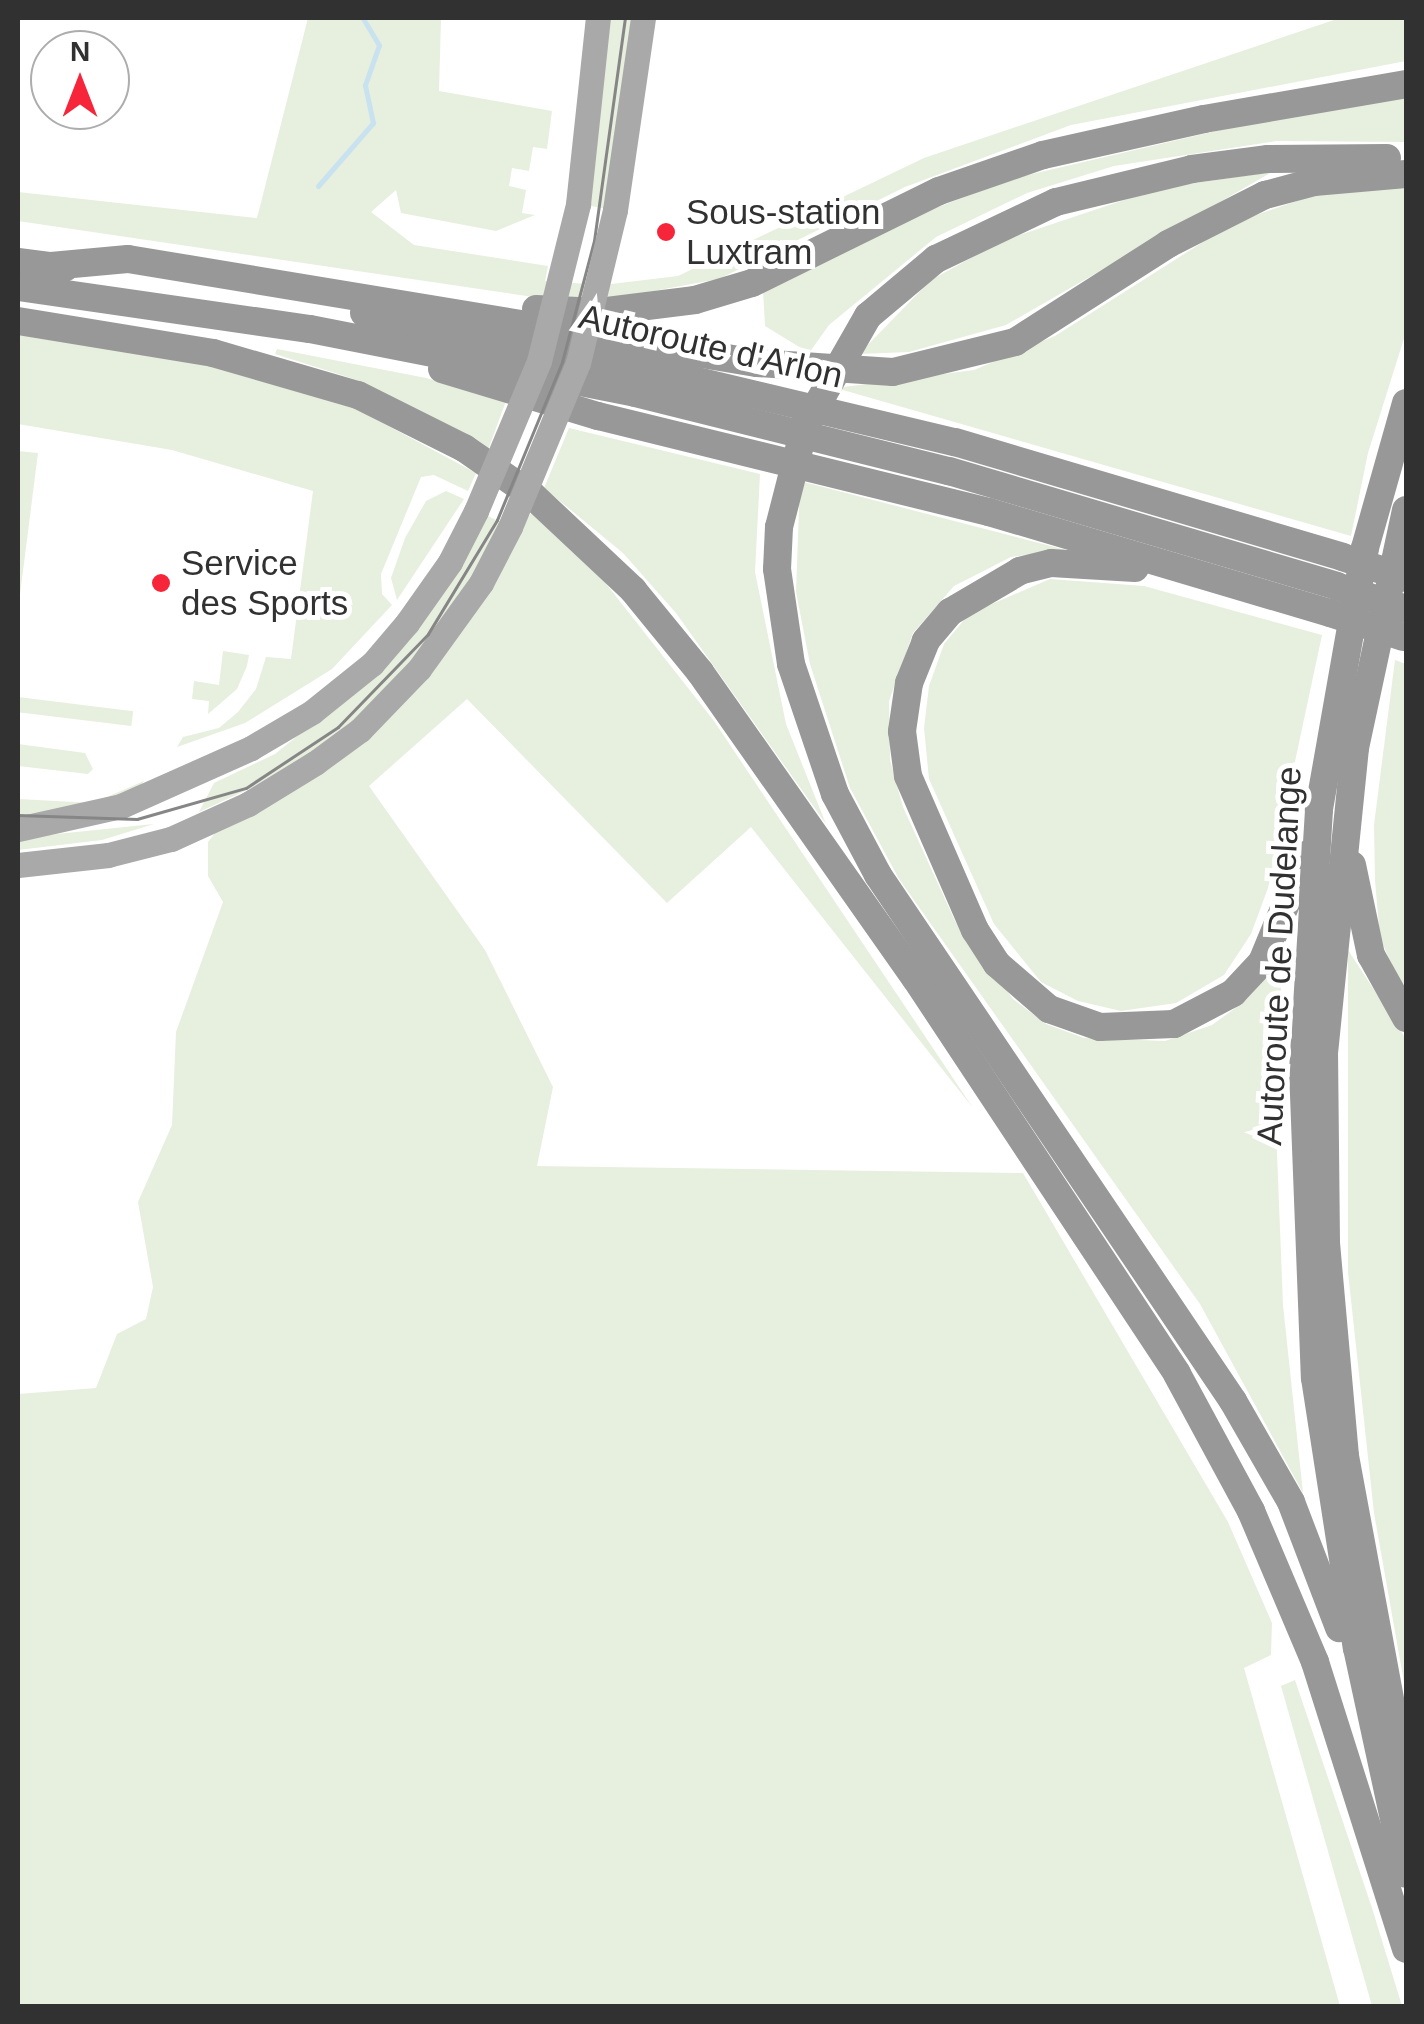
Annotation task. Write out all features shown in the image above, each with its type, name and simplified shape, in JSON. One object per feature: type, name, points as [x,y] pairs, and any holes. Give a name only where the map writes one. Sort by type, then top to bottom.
[{"type":"highway","points":[[414,303],[600,312],[695,300],[752,283],[939,191],[1043,155],[1406,84]]},
{"type":"highway","points":[[1396,1833],[1327,1589],[1292,1502],[1174,1311],[878,875],[835,794],[791,664],[776,568],[779,527],[812,411],[868,316],[936,259],[1056,202],[1192,169],[1288,158],[1406,158]]},
{"type":"highway","points":[[50,266],[128,259],[414,303],[757,363],[893,372],[1015,342],[1168,244],[1265,195],[1314,182],[1406,174]]},
{"type":"highway","name":"Autoroute d'Arlon","points":[[18,262],[312,304],[656,370],[955,442],[1406,578]]},
{"type":"highway","points":[[18,290],[452,372],[1241,584]]},
{"type":"highway","name":"Autoroute d'Arlon","points":[[18,290],[310,329],[635,393],[949,471],[1333,599],[1369,597],[1405,628]]},
{"type":"highway","points":[[18,321],[214,353],[358,395],[464,448],[532,495],[633,590],[700,672],[916,979],[1177,1374],[1251,1511],[1315,1662],[1406,1949]]},
{"type":"highway","name":"Autoroute de Dudelange","points":[[1406,403],[1365,548],[1303,1069],[1315,1378],[1357,1648],[1406,1874]]},
{"type":"highway","name":"Autoroute de Dudelange","points":[[1406,510],[1332,814],[1326,1004],[1326,1243],[1344,1456],[1406,1785]]},
{"type":"highway","points":[[1332,814],[1248,980],[1192,1018],[1119,1028],[1049,1008],[997,964],[967,915],[908,776],[902,731],[908,683],[926,642],[950,612],[989,583],[1051,563],[1086,563],[1333,599],[1405,628]]},
{"type":"highway","points":[[1332,814],[1371,955],[1406,1018]]},
{"type":"main road","points":[[18,829],[121,806],[251,748],[312,712],[372,664],[407,623],[450,562],[539,361],[578,204],[598,18]]},
{"type":"main road","points":[[18,865],[108,855],[170,839],[300,773],[360,730],[420,669],[480,583],[510,527],[578,363],[615,210],[642,18]]},
{"type":"green space","points":[[308,18],[441,18],[439,91],[552,111],[547,149],[533,147],[529,171],[512,168],[509,186],[526,190],[522,213],[535,215],[496,231],[401,213],[396,190],[371,212],[414,245],[548,266],[545,281],[603,285],[678,276],[924,158],[1340,18],[1406,18],[1406,61],[1071,125],[905,187],[719,279],[610,299],[540,298],[18,221],[18,192],[257,218]]},
{"type":"green space","points":[[608,18],[634,18],[607,209],[586,205]]},
{"type":"green space","points":[[1406,97],[1406,142],[1277,141],[1114,166],[1027,193],[936,237],[829,325],[809,353],[765,326],[763,290],[925,212],[1015,178],[1242,125]]},
{"type":"green space","points":[[1272,172],[1006,325],[909,352],[859,354],[931,280],[1002,241],[1160,188]]},
{"type":"green space","points":[[1406,187],[1406,332],[1368,453],[1351,536],[836,388],[974,370],[1055,336],[1233,223],[1317,194]]},
{"type":"green space","points":[[18,334],[224,367],[340,400],[476,473],[468,491],[434,475],[421,477],[381,574],[382,594],[392,605],[332,669],[245,723],[177,747],[183,737],[219,728],[238,712],[256,689],[266,657],[291,659],[313,491],[172,450],[18,424]]},
{"type":"green space","points":[[277,349],[426,378],[506,401],[488,450],[357,380],[275,354]]},
{"type":"green space","points":[[569,428],[760,474],[755,572],[786,724],[826,824],[676,613],[623,553],[544,488]]},
{"type":"green space","points":[[18,451],[38,453],[18,610]]},
{"type":"green space","points":[[800,481],[1066,550],[1011,557],[954,586],[913,633],[889,701],[890,760],[903,807],[955,921],[1013,999],[1046,1024],[1084,1038],[1165,1041],[1212,1025],[1234,1009],[1283,950],[1275,1102],[1283,1305],[1303,1493],[1200,1304],[899,879],[850,788],[810,664],[796,592]]},
{"type":"green space","points":[[446,491],[464,499],[397,600],[391,578],[405,538],[426,501]]},
{"type":"green space","points":[[532,512],[596,571],[714,721],[973,1108],[751,827],[667,903],[467,699],[369,786],[485,950],[553,1087],[537,1166],[1023,1173],[1228,1522],[1272,1623],[1271,1655],[1244,1668],[1340,2006],[18,2006],[18,1394],[96,1388],[117,1334],[146,1319],[153,1287],[138,1202],[172,1125],[176,1032],[223,902],[208,876],[208,842],[218,829],[337,758]]},
{"type":"green space","points":[[484,514],[504,524],[448,618],[360,718],[292,769],[199,812],[214,783],[275,754],[372,676]]},
{"type":"green space","points":[[1050,579],[1144,586],[1322,635],[1268,888],[1251,934],[1224,975],[1176,1003],[1121,1011],[1078,1001],[1041,982],[994,924],[929,779],[924,728],[929,686],[944,644],[969,614]]},
{"type":"green space","points":[[223,651],[249,655],[247,666],[237,689],[208,714],[209,701],[192,699],[194,681],[219,685]]},
{"type":"green space","points":[[1395,660],[1406,664],[1406,997],[1380,938],[1375,880],[1374,825]]},
{"type":"green space","points":[[18,697],[133,711],[131,726],[18,712]]},
{"type":"green space","points":[[18,744],[85,753],[93,769],[88,774],[18,766]]},
{"type":"green space","points":[[144,781],[136,792],[95,807],[18,821],[18,799],[93,803]]},
{"type":"green space","points":[[154,824],[102,840],[18,850],[18,838]]},
{"type":"green space","points":[[1348,950],[1406,1039],[1405,1688],[1374,1513],[1348,1272]]},
{"type":"green space","points":[[1295,1680],[1402,2006],[1372,2006],[1281,1686]]},
{"type":"waterway","points":[[318,186],[373,123],[365,85],[379,45],[363,18]]},
{"type":"tram line","points":[[18,815],[137,819],[246,788],[338,727],[428,634],[497,520],[562,362],[594,241],[625,18]]},
{"type":"place","name":"Sous-station Luxtram","points":[[666,232]]},
{"type":"place","name":"Service des Sports","points":[[161,583]]}]
